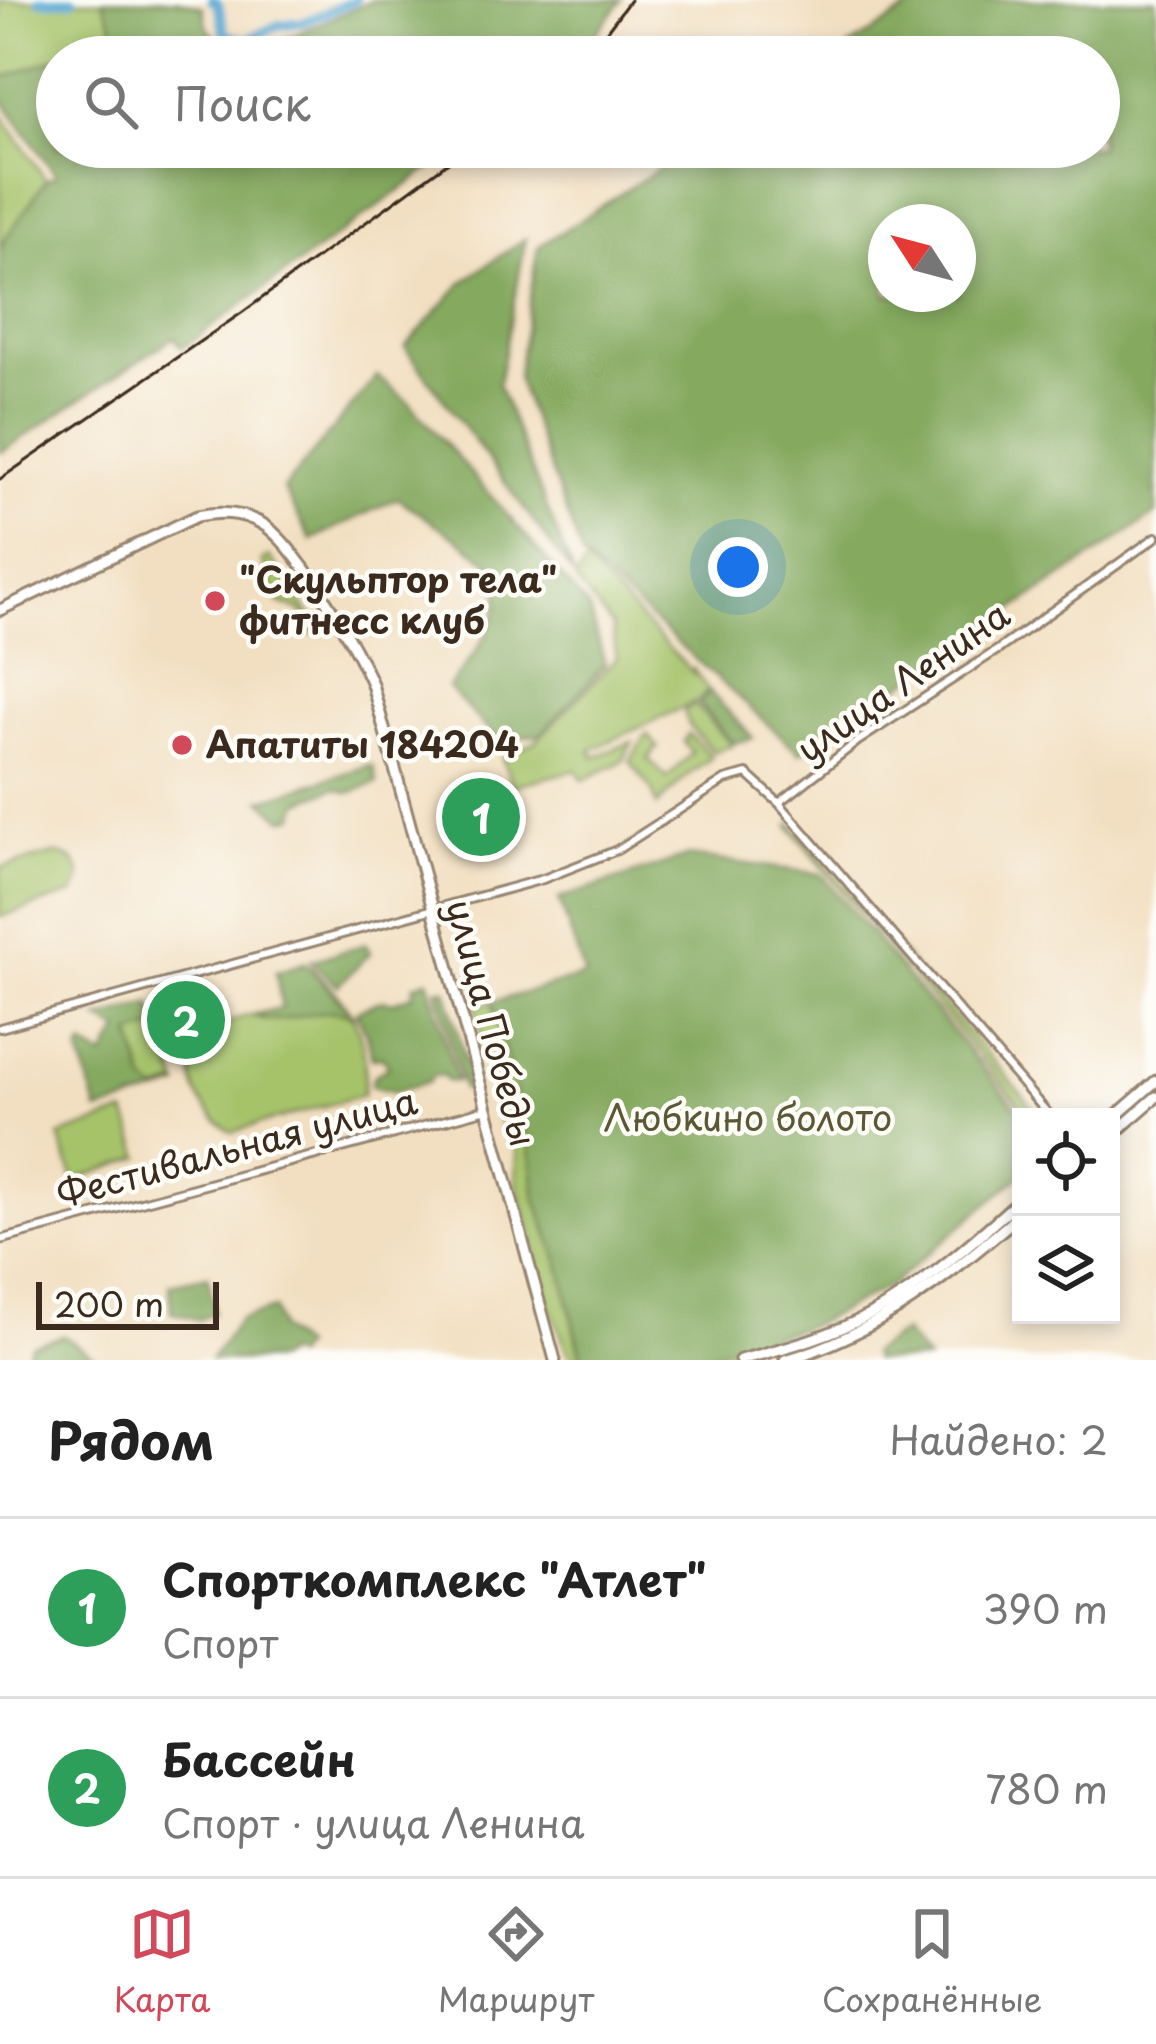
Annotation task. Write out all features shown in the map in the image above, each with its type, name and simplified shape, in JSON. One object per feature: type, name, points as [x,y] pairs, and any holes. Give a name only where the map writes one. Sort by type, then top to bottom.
[{"type":"main road","name":"улица Победы","points":[[0,610],[197,516],[229,513],[260,522],[291,551],[372,684],[555,1360]]},
{"type":"main road","points":[[1120,1112],[1156,1081]]},
{"type":"main road","points":[[1120,1128],[1156,1097]]},
{"type":"main road","points":[[740,1360],[890,1310],[1012,1207]]},
{"type":"main road","points":[[784,1360],[848,1339],[939,1283],[1019,1216]]},
{"type":"street","name":"улица Ленина","points":[[0,1028],[589,863],[735,775],[754,777],[779,803],[844,751],[1156,537]]},
{"type":"street","points":[[779,803],[1043,1108]]},
{"type":"street","name":"Фестивальная улица","points":[[0,1240],[487,1108]]},
{"type":"green space","points":[[0,0],[103,0],[118,36],[36,36],[36,66],[0,79]]},
{"type":"green space","points":[[103,0],[178,0],[203,7],[207,27],[215,36],[117,36]]},
{"type":"green space","points":[[372,0],[622,0],[594,36],[292,36]]},
{"type":"green space","points":[[923,0],[1156,0],[1156,514],[800,753],[583,558],[517,378],[538,247],[660,168],[1120,168],[1120,36],[867,36]]},
{"type":"green space","points":[[36,66],[36,147],[0,97],[0,79]]},
{"type":"green space","points":[[0,112],[46,180],[0,247]]},
{"type":"green space","points":[[51,168],[431,168],[182,348],[174,337],[0,453],[0,247],[46,180],[56,175]]},
{"type":"green space","points":[[526,238],[498,385],[574,576],[405,347],[463,282]]},
{"type":"green space","points":[[377,376],[409,402],[590,610],[605,664],[540,735],[497,739],[448,688],[479,646],[495,613],[497,580],[483,558],[398,498],[311,540],[283,489]]},
{"type":"green space","points":[[269,557],[321,631],[311,634],[301,611],[279,603],[262,561]]},
{"type":"green space","points":[[586,563],[696,676],[692,667],[708,690],[701,699],[591,750],[594,757],[632,742],[623,761],[583,780],[576,770],[512,786],[502,757],[535,742],[617,658],[612,626],[575,580]]},
{"type":"green space","points":[[710,692],[753,738],[733,743],[699,704]]},
{"type":"green space","points":[[695,705],[732,745],[713,752],[690,727],[684,711]]},
{"type":"green space","points":[[647,734],[658,747],[648,759],[667,778],[692,753],[684,742],[688,734],[712,757],[657,806],[652,790],[630,761]]},
{"type":"green space","points":[[373,766],[377,783],[349,793],[335,788],[300,802],[295,816],[283,819],[262,800]]},
{"type":"green space","points":[[791,823],[1033,1108],[1023,1108]]},
{"type":"green space","points":[[55,854],[70,858],[78,868],[73,894],[0,917],[0,868]]},
{"type":"green space","name":"Любкино болото","points":[[689,856],[821,874],[1016,1108],[1012,1108],[1012,1183],[891,1285],[814,1324],[691,1360],[583,1360],[560,1265],[536,1200],[531,1154],[492,1002],[585,976],[559,899]]},
{"type":"green space","points":[[366,944],[370,953],[338,986],[311,961]]},
{"type":"green space","points":[[305,963],[335,991],[355,1021],[364,1055],[363,1095],[232,1132],[199,1097],[194,1084],[195,1055],[223,1025],[282,1008],[276,972]]},
{"type":"green space","points":[[305,963],[355,1017],[328,1012],[279,1020],[254,1016],[282,1008],[276,972]]},
{"type":"green space","points":[[428,979],[457,1081],[432,1076],[430,1081],[396,1092],[371,1086],[373,1077],[388,1066],[382,1057],[372,1058],[356,1011],[413,995],[414,985]]},
{"type":"green space","points":[[437,989],[446,989],[474,1092],[463,1089]]},
{"type":"green space","points":[[492,1002],[531,1154],[536,1200],[560,1265],[582,1360],[567,1350],[536,1270],[535,1246],[516,1181],[517,1154],[502,1129],[475,1006]]},
{"type":"green space","points":[[151,1004],[178,1081],[158,1027],[132,1035],[145,1082],[156,1092],[180,1087],[98,1112],[80,1053],[83,1046],[104,1057],[120,1031],[99,1019]]},
{"type":"green space","points":[[158,1026],[179,1085],[155,1092],[145,1082],[132,1034]]},
{"type":"green space","points":[[126,1113],[141,1157],[74,1180],[59,1136]]},
{"type":"green space","points":[[208,1276],[214,1313],[199,1320],[171,1312],[170,1284]]},
{"type":"green space","points":[[274,1309],[280,1330],[301,1347],[294,1357],[286,1353],[276,1360],[210,1360],[240,1319]]},
{"type":"green space","points":[[903,1332],[927,1360],[873,1360],[871,1353]]},
{"type":"green space","points":[[64,1336],[98,1360],[25,1360],[31,1345]]},
{"type":"waterway","points":[[40,0],[72,0]]},
{"type":"waterway","points":[[212,0],[218,4],[225,34],[231,36]]},
{"type":"waterway","points":[[255,36],[355,0]]},
{"type":"railway","points":[[603,36],[630,0]]},
{"type":"railway","points":[[0,479],[243,312],[440,168]]},
{"type":"place","name":"\"Скульптор тела\" фитнесс клуб","points":[[215,601]]},
{"type":"place","name":"Апатиты 184204","points":[[182,745]]},
{"type":"place","name":"Спорткомплекс \"Атлет\"","points":[[481,817]]},
{"type":"place","name":"Бассейн","points":[[186,1020]]}]
